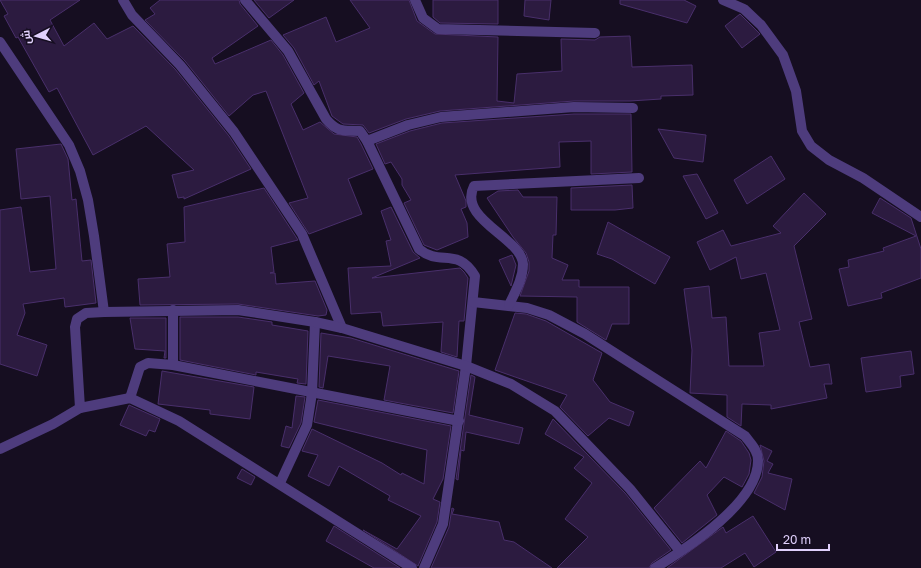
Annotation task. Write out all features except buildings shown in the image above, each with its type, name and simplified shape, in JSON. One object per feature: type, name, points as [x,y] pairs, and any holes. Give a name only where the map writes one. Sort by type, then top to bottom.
[{"type":"street","points":[[123,0],[132,15],[180,65],[234,132],[302,234],[342,328]]},
{"type":"street","points":[[245,0],[288,50],[326,120],[334,129],[341,131],[360,131],[367,141],[419,249],[425,254],[434,257],[457,258],[469,265],[475,276],[459,421],[443,524],[424,568]]},
{"type":"street","points":[[415,0],[423,18],[438,29],[595,33]]},
{"type":"street","points":[[723,0],[744,9],[761,25],[784,55],[796,91],[802,131],[811,146],[829,160],[863,178],[921,217]]},
{"type":"street","points":[[0,42],[69,145],[80,171],[93,229],[104,312]]},
{"type":"street","points":[[367,141],[408,125],[441,117],[574,107],[634,108]]},
{"type":"street","points":[[509,305],[521,279],[523,263],[518,251],[481,218],[471,199],[471,192],[474,186],[639,178]]},
{"type":"street","points":[[473,302],[527,308],[549,315],[585,334],[745,436],[754,448],[758,459],[756,471],[744,495],[723,520],[655,568]]},
{"type":"street","points":[[173,310],[173,365]]},
{"type":"street","points":[[80,408],[75,323],[77,319],[86,313],[173,310],[238,310],[315,322],[342,328],[466,366],[511,384],[555,411],[630,490],[680,551]]},
{"type":"street","points":[[280,483],[307,425],[312,393],[315,322]]},
{"type":"street","points":[[130,398],[140,367],[148,363],[173,365],[459,421]]},
{"type":"street","points":[[0,448],[53,424],[80,408],[130,398],[179,421],[280,483],[412,568]]}]
